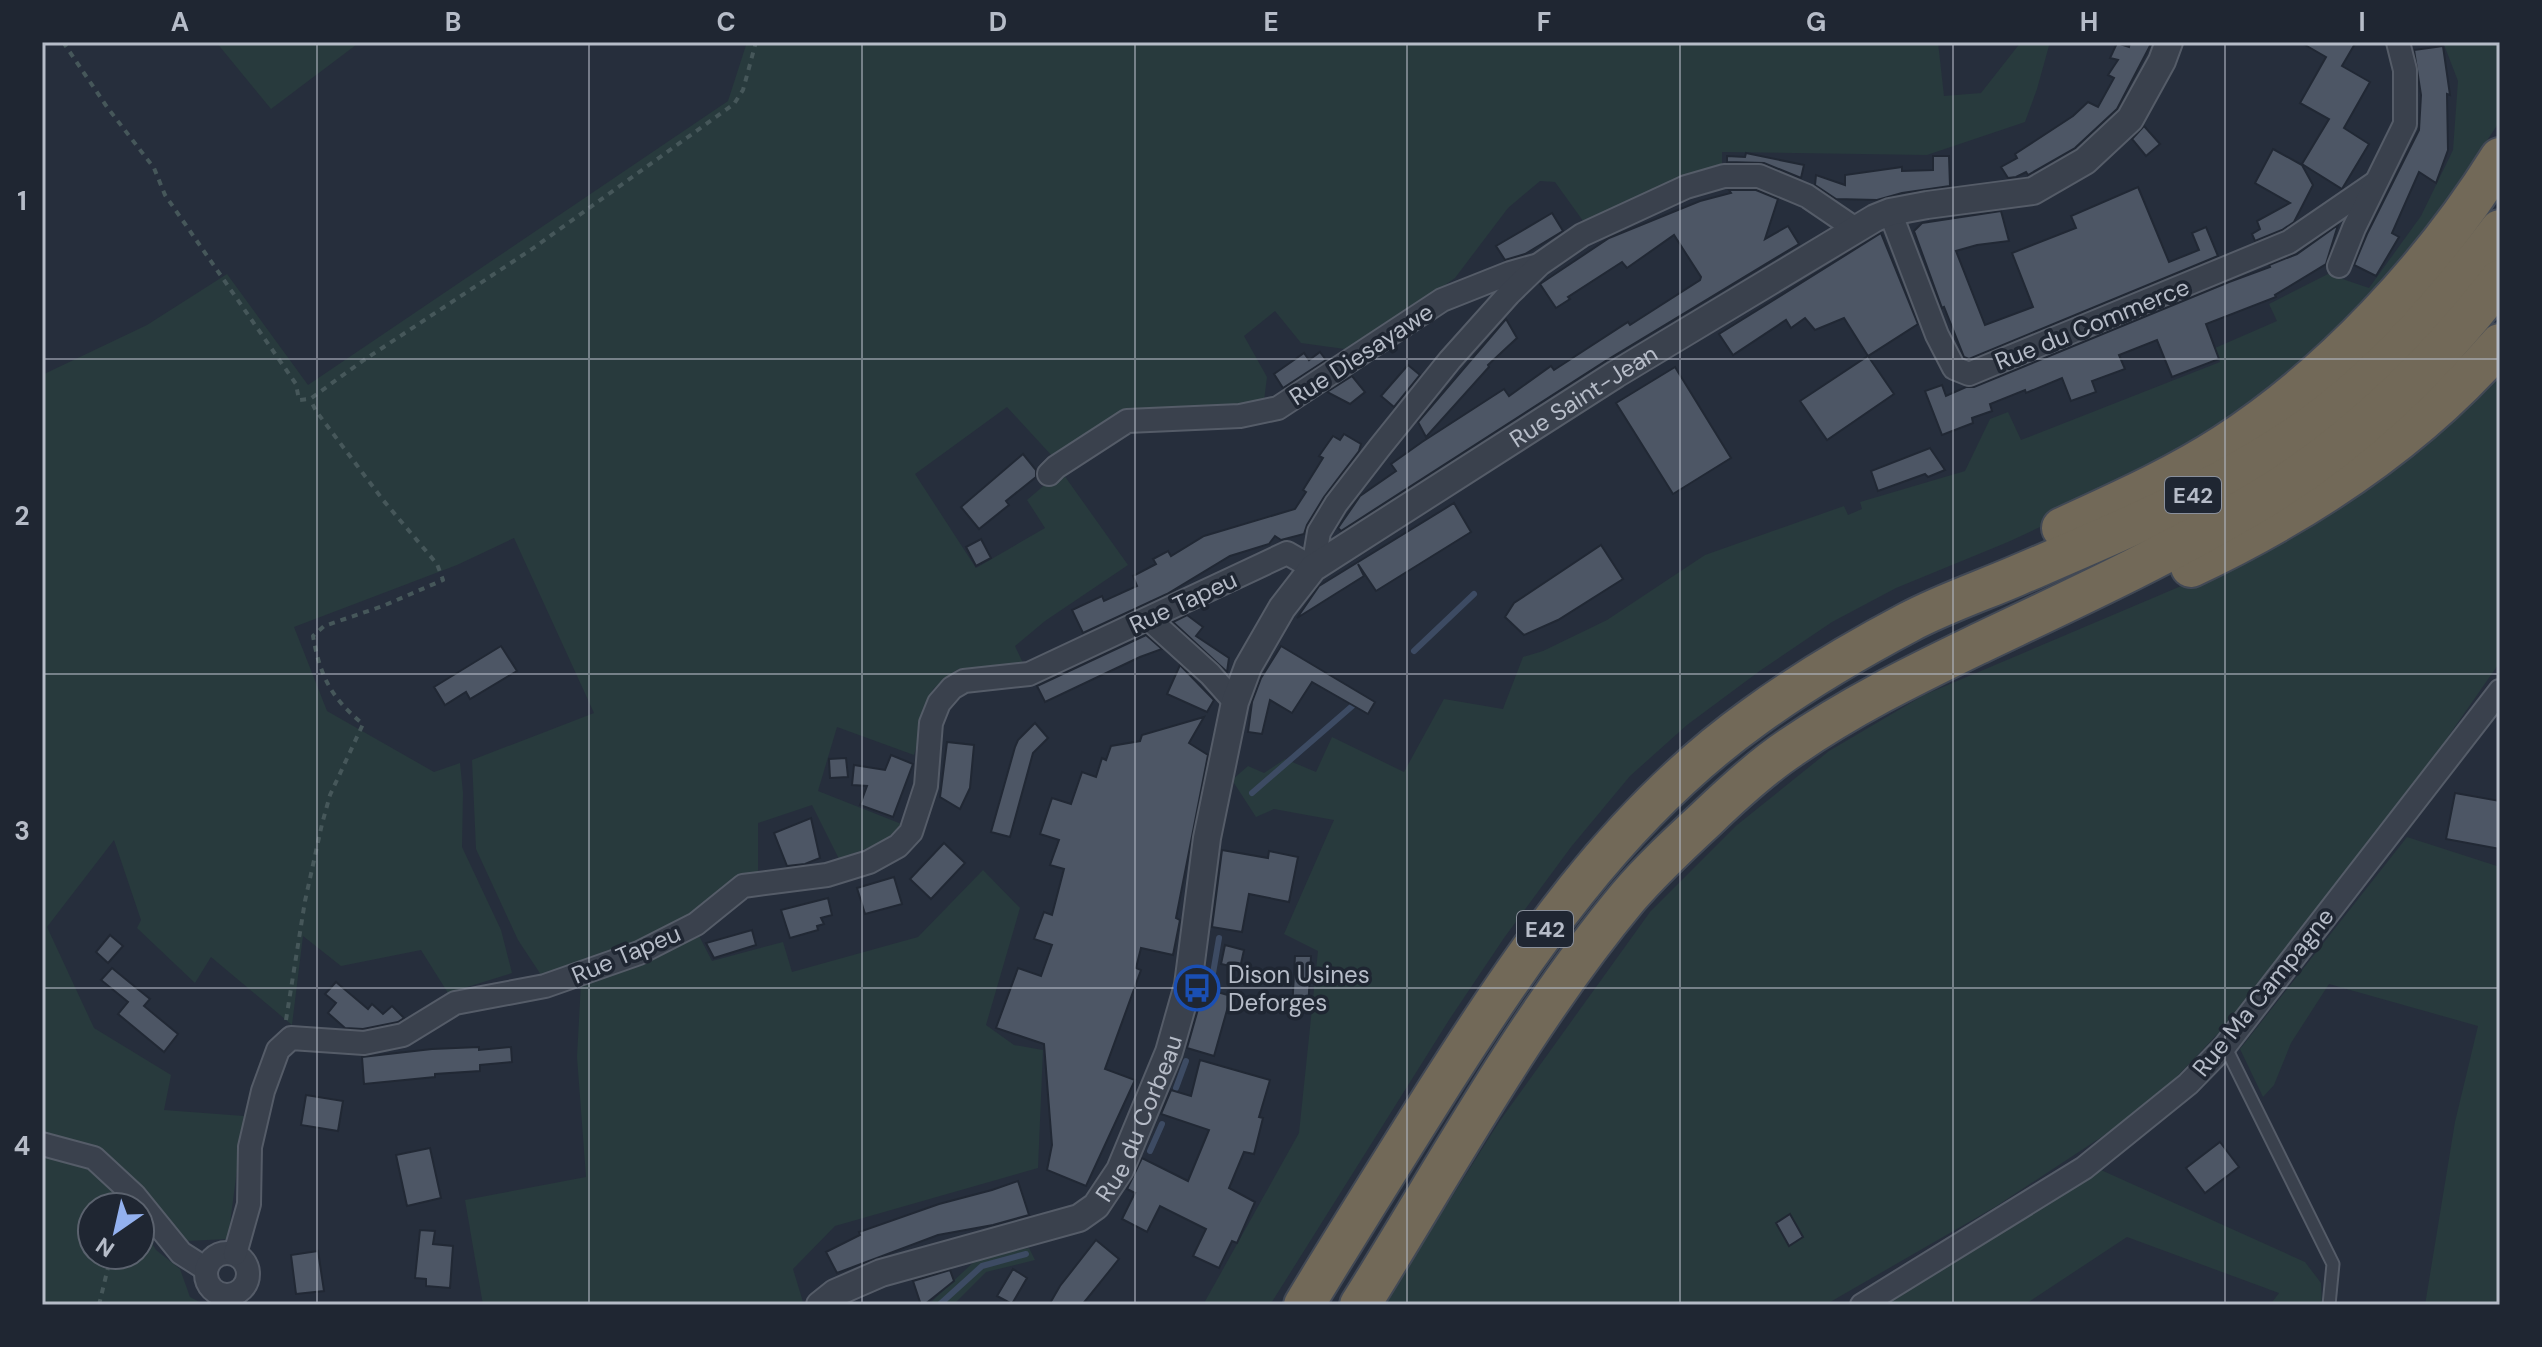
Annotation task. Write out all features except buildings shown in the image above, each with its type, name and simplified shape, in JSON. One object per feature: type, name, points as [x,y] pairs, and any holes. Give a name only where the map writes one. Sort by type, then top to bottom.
[{"type":"highway","points":[[1824,671],[1910,599],[2133,495],[2223,445],[2283,402],[2358,335],[2407,283],[2500,158]]},
{"type":"highway","name":"E42","points":[[1304,1305],[1489,1009],[1546,927],[1604,854],[1650,804],[1706,753],[1755,715],[1911,621],[2136,525],[2228,478],[2286,443],[2347,397],[2403,346],[2444,302],[2500,230]]},
{"type":"highway","name":"E42","points":[[1360,1305],[1523,1042],[1580,959],[1630,895],[1727,798],[1787,749],[1863,701],[2140,566],[2253,505],[2309,467],[2367,421],[2430,363],[2500,280]]},
{"type":"highway","points":[[2140,566],[2187,569],[2256,536],[2386,452],[2434,413],[2500,344]]},
{"type":"street","name":"Rue Saint-Jean","points":[[1313,568],[1616,374],[1890,212],[2033,191],[2085,161],[2130,119],[2169,42]]},
{"type":"street","points":[[2339,266],[2405,124],[2405,70],[2398,42]]},
{"type":"street","name":"Rue Diesayawe","points":[[1313,568],[1319,532],[1336,504],[1450,360],[1540,264],[1582,235],[1686,187],[1724,176],[1759,176],[1807,196],[1857,230]]},
{"type":"street","name":"Rue du Commerce","points":[[1890,212],[1937,335],[1954,368],[1969,374],[2289,242],[2375,183]]},
{"type":"street","name":"Rue Diesayawe","points":[[1049,474],[1127,421],[1240,416],[1278,408],[1442,300],[1540,264]]},
{"type":"street","name":"Rue Tapeu","points":[[235,1254],[249,1204],[250,1147],[263,1091],[278,1050],[291,1038],[364,1043],[403,1035],[455,1003],[545,986],[639,953],[696,924],[743,886],[827,875],[869,862],[898,846],[911,832],[926,786],[931,723],[939,703],[952,688],[964,681],[1029,674],[1287,553],[1313,568]]},
{"type":"street","name":"Rue du Corbeau","points":[[820,1305],[835,1293],[881,1273],[1079,1218],[1096,1206],[1120,1170],[1169,1052],[1188,985],[1207,838],[1235,702],[1261,643],[1282,608],[1313,568]]},
{"type":"street","points":[[1149,619],[1210,674],[1235,702]]},
{"type":"street","name":"Rue Ma Campagne","points":[[1862,1305],[2084,1168],[2188,1084],[2225,1046],[2497,701]]},
{"type":"street","points":[[42,1144],[94,1158],[134,1195],[181,1253],[206,1269]]},
{"type":"street","points":[[219,1254],[235,1254],[247,1264],[249,1279],[244,1298],[221,1295],[213,1291],[207,1282],[206,1269],[210,1261],[219,1254]]},
{"type":"lane","points":[[2225,1046],[2333,1264],[2329,1305]]},
{"type":"path","points":[[63,42],[154,168],[165,195],[296,384],[299,400],[310,399],[532,249],[734,104],[743,90],[756,42]]},
{"type":"path","points":[[282,1030],[289,1013],[305,901],[322,824],[330,795],[363,724],[342,707],[328,686],[317,659],[313,636],[324,626],[383,606],[443,580],[437,564],[383,500],[310,399]]},
{"type":"path","points":[[99,1305],[107,1271]]},
{"type":"shaded area","points":[[216,42],[360,42],[271,109]]},
{"type":"shaded area","points":[[747,42],[1938,42],[1944,96],[1981,93],[2021,42],[2050,42],[2025,122],[1927,155],[1722,152],[1722,170],[1586,225],[1555,182],[1540,181],[1508,208],[1455,278],[1352,350],[1301,343],[1275,311],[1244,336],[1267,377],[1264,401],[1148,414],[1053,457],[1007,407],[915,474],[976,568],[1045,528],[1027,500],[1061,471],[1128,565],[1045,621],[1015,646],[1023,663],[958,669],[933,689],[914,755],[837,727],[818,791],[904,825],[881,843],[839,859],[812,805],[758,823],[758,878],[688,917],[614,952],[589,957],[543,978],[518,940],[476,849],[472,760],[594,713],[514,538],[457,565],[294,627],[327,711],[434,772],[460,763],[462,847],[501,930],[512,973],[448,993],[421,950],[341,966],[303,936],[292,1025],[211,957],[195,983],[137,928],[141,920],[114,840],[47,927],[94,1028],[171,1075],[164,1110],[244,1116],[228,1239],[187,1241],[156,1209],[156,1191],[138,1191],[95,1147],[42,1132],[42,375],[147,325],[227,274],[308,385],[728,101]]},
{"type":"shaded area","points":[[2443,42],[2500,42],[2500,121],[2432,223],[2375,294],[2334,335],[2262,394],[2177,456],[2105,497],[2008,542],[1896,588],[1832,622],[1687,725],[1630,776],[1571,847],[1504,938],[1270,1305],[1203,1305],[1299,1133],[1318,951],[1284,934],[1334,820],[1274,809],[1256,817],[1232,780],[1248,766],[1264,773],[1285,759],[1316,772],[1332,737],[1404,772],[1444,699],[1503,709],[1523,657],[1543,651],[1607,620],[1705,555],[1844,506],[1848,515],[1862,509],[1860,502],[1965,471],[1990,419],[2008,412],[2021,440],[2220,362],[2215,348],[2277,321],[2269,304],[2328,274],[2369,288],[2421,216],[2453,150],[2458,81]]},
{"type":"shaded area","points":[[2500,367],[2500,662],[2413,787],[2303,931],[2230,1021],[2164,1090],[2103,1136],[1995,1207],[1825,1305],[1384,1305],[1499,1122],[1650,912],[1737,825],[1829,751],[1924,695],[2226,567]]},
{"type":"shaded area","points":[[2407,837],[2500,867],[2500,1305],[2425,1305],[2455,1122],[2478,1026],[2329,984],[2291,1043],[2274,1085],[2263,1097],[2240,1049]]},
{"type":"shaded area","points":[[983,870],[1020,908],[986,1025],[1014,1045],[1043,1050],[1038,1168],[835,1226],[793,1269],[803,1302],[800,1305],[483,1305],[465,1200],[586,1177],[577,1057],[581,982],[697,932],[712,961],[783,942],[792,972],[918,937]]},
{"type":"shaded area","points":[[42,1153],[78,1160],[117,1191],[76,1191],[76,1271],[156,1271],[156,1250],[180,1269],[190,1297],[205,1305],[42,1305]]},
{"type":"shaded area","points":[[2101,1170],[2305,1262],[2321,1283],[2322,1305],[2270,1305],[2279,1293],[2127,1237],[2024,1305],[1877,1305],[1944,1268]]},
{"type":"shaded area","points":[[1029,1248],[1035,1260],[986,1272],[953,1305],[928,1305],[980,1256]]},
{"type":"waterway","points":[[1414,651],[1474,594]]},
{"type":"waterway","points":[[1252,793],[1358,701]]},
{"type":"waterway","points":[[1211,985],[1219,938]]},
{"type":"waterway","points":[[1176,1088],[1186,1061]]},
{"type":"waterway","points":[[1150,1151],[1162,1124]]},
{"type":"waterway","points":[[939,1305],[982,1266],[1026,1254]]},
{"type":"place","name":"Dison Usines Deforges","points":[[1197,988]]}]
